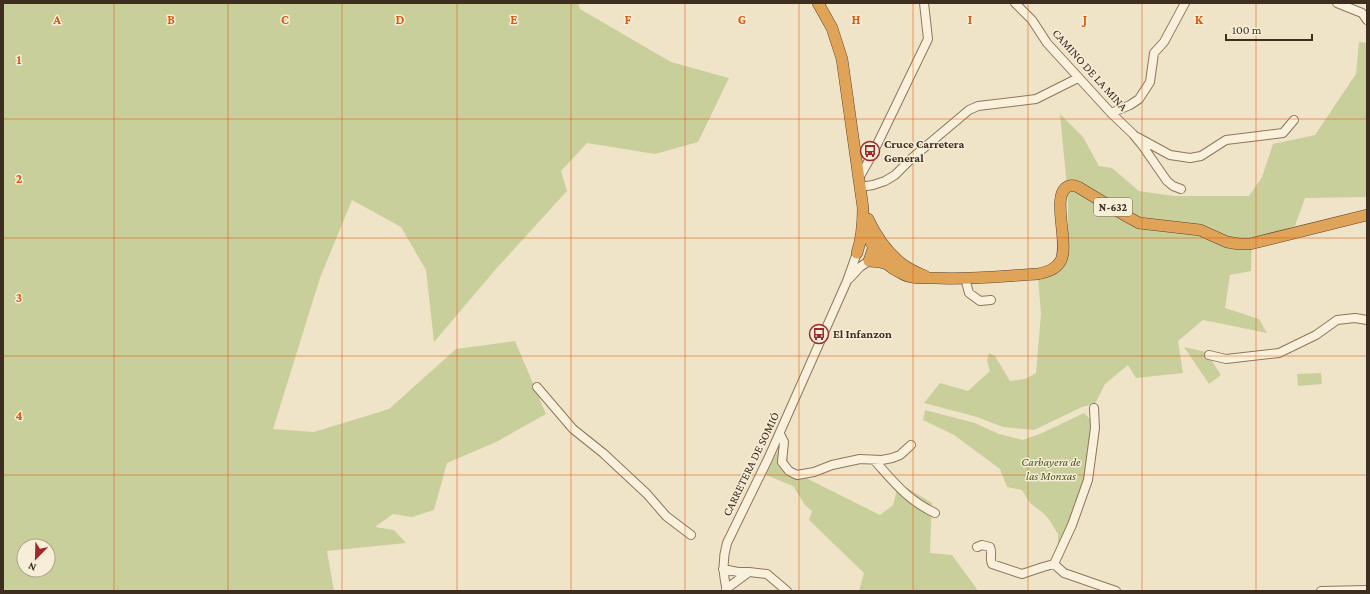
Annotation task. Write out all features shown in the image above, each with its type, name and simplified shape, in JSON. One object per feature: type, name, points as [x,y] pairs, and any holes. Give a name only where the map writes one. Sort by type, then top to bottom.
[{"type":"highway","name":"N-632","points":[[818,3],[832,28],[842,59],[860,183],[863,223],[873,249],[887,264],[900,273],[916,278],[965,278],[1038,274],[1048,271],[1060,262],[1064,252],[1060,207],[1063,190],[1070,186],[1078,187],[1139,222],[1200,230],[1227,242],[1239,244],[1250,244],[1367,215]]},
{"type":"highway","name":"N-632","points":[[863,208],[874,233],[883,246],[903,265],[929,278]]},
{"type":"highway","points":[[857,253],[861,240],[863,223]]},
{"type":"highway","points":[[874,233],[873,249],[869,261],[887,264]]},
{"type":"highway","points":[[857,253],[873,249],[882,251],[903,265]]},
{"type":"street","points":[[924,3],[928,39],[876,146],[860,183],[873,185],[885,181],[895,175],[912,158],[969,110],[978,106],[1036,99],[1078,78]]},
{"type":"street","name":"CAMINO DE LA MINA","points":[[1015,3],[1032,20],[1047,43],[1078,78],[1133,134]]},
{"type":"street","points":[[1111,113],[1130,106],[1139,99],[1150,82],[1154,53],[1164,42],[1185,3]]},
{"type":"street","points":[[1337,3],[1362,13],[1367,20]]},
{"type":"street","points":[[1133,134],[1170,155],[1190,158],[1201,156],[1226,140],[1283,133],[1294,120]]},
{"type":"street","points":[[1133,134],[1167,181],[1173,186],[1181,189]]},
{"type":"street","name":"CARRETERA DE SOMIÓ","points":[[726,590],[723,555],[727,543],[780,434],[847,281],[857,253]]},
{"type":"street","points":[[847,281],[860,267],[869,261]]},
{"type":"street","points":[[965,278],[968,293],[980,301],[990,300]]},
{"type":"street","points":[[1209,355],[1226,359],[1279,353],[1316,336],[1337,320],[1355,318],[1367,320]]},
{"type":"street","points":[[537,387],[573,429],[603,452],[647,494],[666,516],[691,535]]},
{"type":"street","points":[[977,547],[982,545],[990,547],[992,551],[990,560],[992,564],[1022,574],[1054,564],[1072,525],[1088,480],[1095,428],[1094,408]]},
{"type":"street","points":[[780,434],[784,442],[782,462],[789,471],[796,475],[814,472],[832,465],[860,460],[882,460],[900,455],[911,445]]},
{"type":"street","points":[[874,460],[905,495],[921,507],[935,513]]},
{"type":"street","points":[[1054,564],[1064,573],[1116,591]]},
{"type":"street","points":[[723,569],[738,572],[766,574],[787,591]]},
{"type":"street","points":[[726,590],[749,572]]},
{"type":"street","points":[[1321,591],[1367,590]]},
{"type":"green space","points":[[3,3],[578,3],[580,9],[671,62],[729,78],[698,142],[655,154],[587,143],[561,171],[567,191],[496,269],[434,342],[426,270],[401,227],[352,200],[320,278],[273,429],[314,432],[389,409],[456,349],[515,341],[546,414],[496,442],[447,463],[434,510],[412,517],[393,514],[375,527],[394,530],[406,543],[327,551],[334,591],[3,591]]},
{"type":"green space","points":[[1359,42],[1367,43],[1367,197],[1305,198],[1295,226],[1252,240],[1251,271],[1230,275],[1225,308],[1259,319],[1267,333],[1203,320],[1178,341],[1183,373],[1136,378],[1128,365],[1105,384],[1095,404],[1082,407],[1034,430],[1003,427],[977,417],[924,403],[940,383],[968,391],[990,371],[987,361],[989,353],[995,356],[1010,381],[1025,379],[1036,373],[1041,314],[1038,278],[1068,249],[1068,198],[1060,114],[1083,137],[1099,166],[1112,168],[1139,191],[1174,196],[1249,196],[1262,177],[1273,144],[1315,135],[1356,74]]},
{"type":"green space","points":[[1184,347],[1206,352],[1221,375],[1209,384]]},
{"type":"green space","points":[[1321,373],[1322,384],[1298,386],[1297,374]]},
{"type":"green space","name":"Carbayera de las Monxas","points":[[925,410],[975,423],[999,434],[1023,440],[1042,433],[1084,413],[1092,421],[1086,480],[1070,524],[1058,547],[1058,534],[1048,518],[1030,503],[1022,490],[1007,487],[1000,469],[954,435],[923,420]]},
{"type":"green space","points":[[781,444],[787,454],[789,466],[810,480],[880,515],[893,505],[899,483],[932,503],[930,553],[952,555],[977,589],[976,591],[859,591],[864,573],[809,520],[812,511],[805,505],[793,486],[766,475]]},
{"type":"place","name":"Cruce Carretera General","points":[[870,151]]},
{"type":"place","name":"El Infanzon","points":[[819,334]]}]
